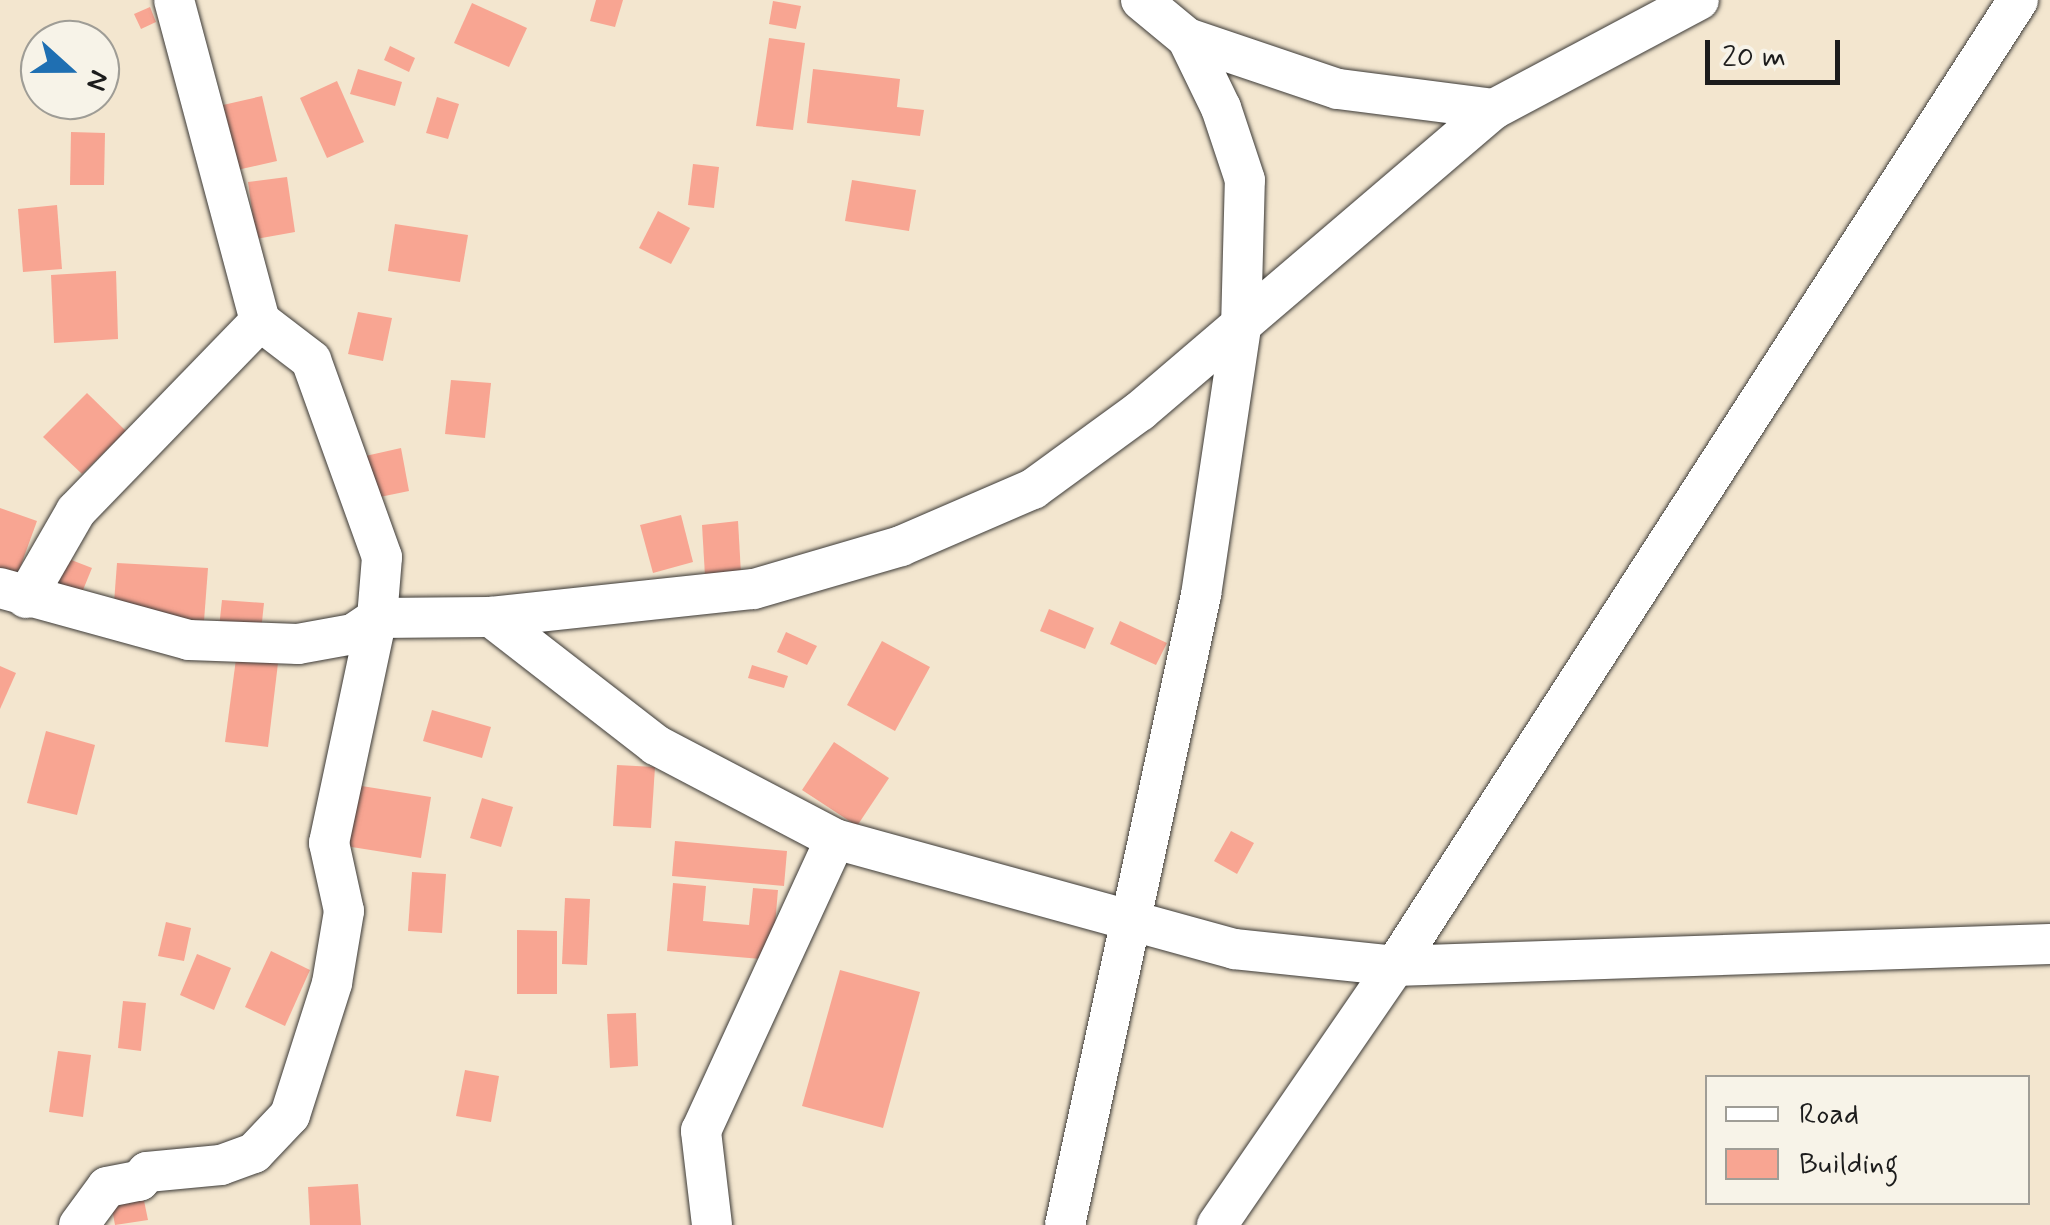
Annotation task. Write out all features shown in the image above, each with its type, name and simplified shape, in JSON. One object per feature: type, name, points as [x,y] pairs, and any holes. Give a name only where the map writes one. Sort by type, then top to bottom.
[{"type":"street","points":[[78,1225],[106,1187],[140,1181],[147,1172],[221,1165],[254,1153],[290,1115],[335,965],[344,911],[328,843],[376,618],[382,557],[346,443],[311,360],[260,321],[174,0]]},
{"type":"street","points":[[1141,0],[1187,38],[1338,88],[1494,109]]},
{"type":"street","points":[[260,321],[76,511],[13,593],[189,640],[298,644],[353,634],[376,618],[492,617],[754,589],[900,546],[1033,489],[1241,328],[1494,109],[1699,0]]},
{"type":"street","points":[[1217,1225],[1395,966],[2018,0]]},
{"type":"street","points":[[1065,1225],[1201,595],[1241,328],[1244,180],[1221,108],[1187,38]]},
{"type":"street","points":[[492,617],[656,745],[835,839],[1234,949],[1395,966],[2050,944]]},
{"type":"street","points":[[712,1225],[701,1131],[835,839]]},
{"type":"building","points":[[596,0],[623,0],[615,27],[590,21]]},
{"type":"building","points":[[773,1],[801,6],[796,29],[769,24]]},
{"type":"building","points":[[472,3],[527,28],[509,67],[454,43]]},
{"type":"building","points":[[150,7],[156,22],[141,29],[134,14]]},
{"type":"building","points":[[769,38],[805,43],[793,130],[756,126]]},
{"type":"building","points":[[390,46],[415,58],[409,72],[384,60]]},
{"type":"building","points":[[358,69],[402,82],[395,106],[350,94]]},
{"type":"building","points":[[813,69],[900,79],[897,107],[924,110],[920,136],[807,123]]},
{"type":"building","points":[[337,81],[364,142],[327,158],[300,98]]},
{"type":"building","points":[[262,96],[277,161],[237,170],[223,105]]},
{"type":"building","points":[[437,97],[459,104],[448,139],[426,133]]},
{"type":"building","points":[[71,132],[105,133],[104,185],[70,185]]},
{"type":"building","points":[[693,164],[719,167],[714,208],[688,205]]},
{"type":"building","points":[[287,177],[295,232],[256,239],[248,182]]},
{"type":"building","points":[[852,180],[916,190],[909,231],[845,221]]},
{"type":"building","points":[[57,205],[62,269],[23,272],[18,209]]},
{"type":"building","points":[[658,211],[690,228],[671,264],[639,248]]},
{"type":"building","points":[[395,224],[468,235],[460,282],[388,271]]},
{"type":"building","points":[[116,271],[118,339],[54,343],[51,275]]},
{"type":"building","points":[[358,312],[392,318],[383,361],[348,354]]},
{"type":"building","points":[[451,380],[491,383],[485,438],[445,434]]},
{"type":"building","points":[[87,393],[126,431],[82,474],[43,437]]},
{"type":"building","points":[[401,448],[409,491],[370,499],[361,457]]},
{"type":"building","points":[[0,508],[37,521],[17,576],[0,569]]},
{"type":"building","points":[[681,515],[693,562],[653,573],[640,525]]},
{"type":"building","points":[[738,521],[741,574],[705,576],[702,525]]},
{"type":"building","points":[[56,554],[92,568],[76,607],[41,593]]},
{"type":"building","points":[[117,563],[208,568],[204,621],[113,616]]},
{"type":"building","points":[[222,600],[264,603],[261,631],[219,628]]},
{"type":"building","points":[[1049,609],[1094,628],[1085,649],[1040,631]]},
{"type":"building","points":[[1120,621],[1167,643],[1156,665],[1110,644]]},
{"type":"building","points":[[786,632],[817,646],[807,665],[777,652]]},
{"type":"building","points":[[882,641],[930,667],[895,731],[847,705]]},
{"type":"building","points":[[236,659],[278,663],[268,747],[225,742]]},
{"type":"building","points":[[752,665],[788,676],[784,688],[748,678]]},
{"type":"building","points":[[0,666],[16,673],[0,709]]},
{"type":"building","points":[[432,710],[491,727],[482,758],[423,741]]},
{"type":"building","points":[[46,731],[95,745],[77,815],[27,803]]},
{"type":"building","points":[[834,742],[889,778],[857,826],[802,790]]},
{"type":"building","points":[[617,765],[655,767],[651,828],[613,826]]},
{"type":"building","points":[[349,784],[431,797],[421,858],[339,845]]},
{"type":"building","points":[[482,798],[513,807],[501,847],[470,838]]},
{"type":"building","points":[[1231,831],[1254,843],[1237,874],[1214,861]]},
{"type":"building","points":[[675,841],[787,851],[784,886],[672,876]]},
{"type":"building","points":[[412,872],[446,874],[442,933],[408,931]]},
{"type":"building","points":[[673,883],[706,886],[703,921],[749,925],[753,888],[778,890],[772,960],[667,951]]},
{"type":"building","points":[[565,898],[590,899],[587,965],[562,964]]},
{"type":"building","points":[[166,922],[191,928],[184,961],[158,956]]},
{"type":"building","points":[[517,930],[557,931],[557,994],[517,994]]},
{"type":"building","points":[[271,951],[310,970],[285,1026],[245,1007]]},
{"type":"building","points":[[197,954],[231,968],[214,1010],[180,995]]},
{"type":"building","points":[[840,970],[920,992],[883,1128],[802,1106]]},
{"type":"building","points":[[123,1001],[146,1003],[141,1051],[118,1048]]},
{"type":"building","points":[[636,1013],[638,1066],[610,1068],[607,1014]]},
{"type":"building","points":[[58,1051],[91,1055],[83,1117],[49,1112]]},
{"type":"building","points":[[465,1070],[499,1076],[491,1122],[456,1116]]},
{"type":"building","points":[[358,1184],[361,1225],[310,1225],[308,1187]]},
{"type":"building","points":[[141,1186],[148,1220],[115,1225],[109,1192]]}]
